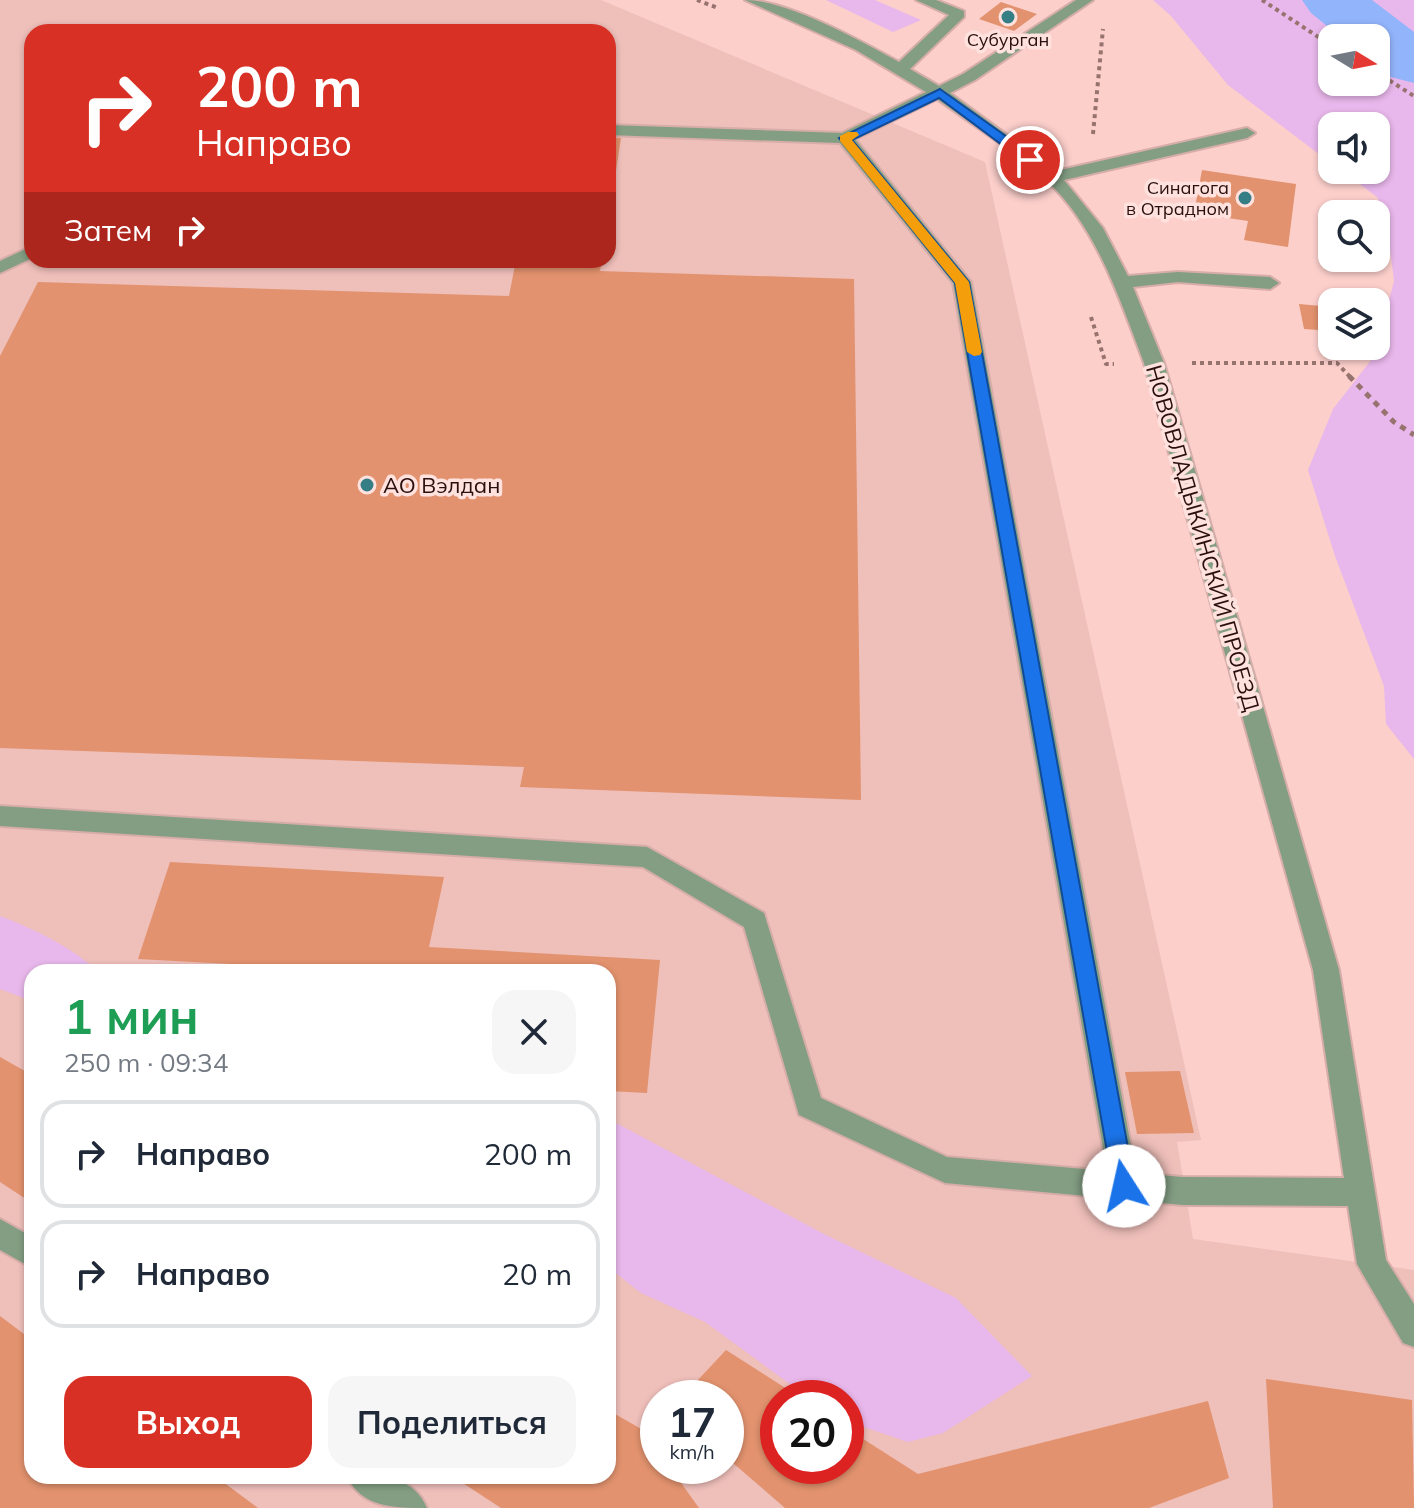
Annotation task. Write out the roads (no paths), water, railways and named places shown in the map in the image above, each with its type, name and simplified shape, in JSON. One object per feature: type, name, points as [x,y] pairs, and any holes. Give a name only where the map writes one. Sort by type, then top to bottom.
[{"type":"street","name":"НОВОВЛАДЫКИНСКИЙ ПРОЕЗД","points":[[752,0],[861,47],[940,93],[1053,177],[1094,228],[1122,282],[1154,363],[1326,970],[1372,1264],[1414,1332]]},
{"type":"street","points":[[900,70],[959,14],[923,0]]},
{"type":"street","points":[[616,130],[845,138],[940,93],[1086,0]]},
{"type":"street","points":[[1053,177],[1247,133]]},
{"type":"street","points":[[845,138],[962,282],[1124,1186]]},
{"type":"street","points":[[0,268],[24,255]]},
{"type":"street","points":[[1122,282],[1178,277],[1270,283]]},
{"type":"street","points":[[0,816],[647,857],[755,921],[809,1106],[945,1170],[1183,1191],[1361,1192]]},
{"type":"street","points":[[0,1233],[24,1249]]},
{"type":"street","points":[[375,1484],[410,1508]]},
{"type":"waterway","points":[[1333,0],[1414,63]]},
{"type":"place","name":"Субурган","points":[[1008,17]]},
{"type":"place","name":"Синагога в Отрадном","points":[[1245,198]]},
{"type":"place","name":"АО Вэлдан","points":[[367,485]]}]
